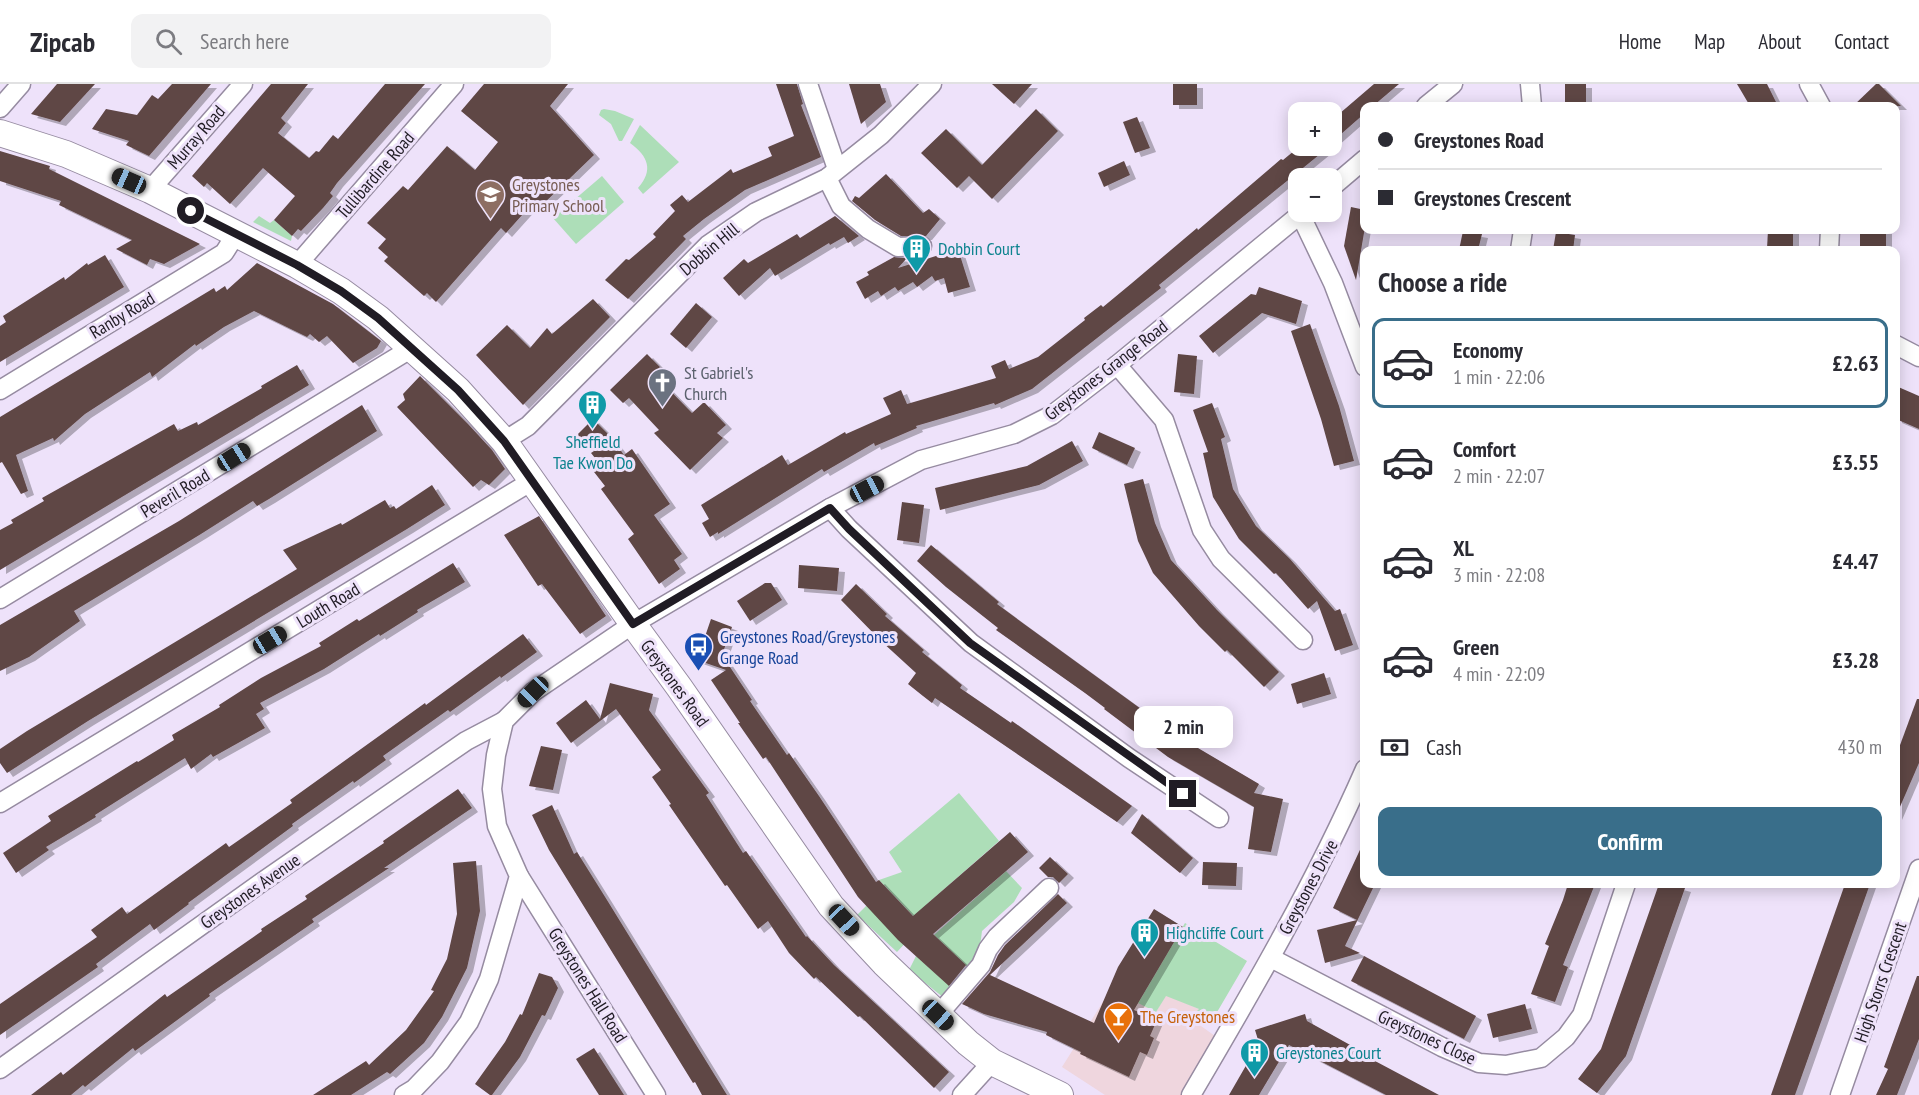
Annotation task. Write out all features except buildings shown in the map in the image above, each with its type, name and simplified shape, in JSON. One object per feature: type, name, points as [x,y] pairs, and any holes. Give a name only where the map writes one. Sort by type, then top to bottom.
[{"type":"street","points":[[0,108],[21,84]]},
{"type":"street","name":"Murray Road","points":[[150,190],[243,84]]},
{"type":"street","name":"Tullibardine Road","points":[[297,265],[454,84]]},
{"type":"street","points":[[808,84],[841,206],[868,229],[898,247],[922,246]]},
{"type":"street","name":"Dobbin Hill","points":[[504,441],[528,426],[708,245],[756,212],[832,173],[881,135],[932,84]]},
{"type":"street","points":[[1431,102],[1453,84]]},
{"type":"street","points":[[1530,84],[1532,102]]},
{"type":"street","name":"Greystones Road","points":[[0,133],[66,154],[150,190],[297,265],[341,291],[378,318],[412,348],[458,390],[504,441],[831,906],[884,963],[938,1015],[992,1062],[1060,1095]]},
{"type":"street","points":[[1342,179],[1360,163]]},
{"type":"street","name":"Greystones Grange Road","points":[[504,721],[533,692],[633,624],[830,508],[921,460],[1014,434],[1052,415],[1117,365],[1291,222]]},
{"type":"street","points":[[1306,222],[1333,283],[1360,355]]},
{"type":"street","name":"Ranby Road","points":[[0,390],[224,253],[237,234]]},
{"type":"street","points":[[1900,347],[1919,357]]},
{"type":"street","name":"Peveril Road","points":[[0,599],[412,348]]},
{"type":"street","points":[[1117,365],[1164,420],[1202,530],[1221,559],[1303,640]]},
{"type":"street","name":"Louth Road","points":[[0,803],[532,482]]},
{"type":"street","points":[[830,508],[849,529],[970,643],[1129,758],[1219,819]]},
{"type":"street","name":"Greystones Hall Road","points":[[504,721],[496,755],[492,789],[497,826],[519,876],[656,1095]]},
{"type":"street","name":"Greystones Avenue","points":[[0,1069],[262,882],[466,741],[504,721]]},
{"type":"street","name":"Greystones Drive","points":[[1191,1095],[1271,958],[1334,838],[1360,780]]},
{"type":"street","name":"High Storrs Crescent","points":[[1840,1095],[1919,869]]},
{"type":"street","points":[[412,1093],[440,1062],[469,1022],[489,979],[519,876]]},
{"type":"street","points":[[938,1015],[981,965],[988,949],[997,938],[1049,888]]},
{"type":"street","name":"Greystones Close","points":[[1271,958],[1442,1047],[1479,1063],[1506,1065],[1541,1058],[1566,1037],[1582,1015],[1625,888]]},
{"type":"street","points":[[962,1095],[992,1062]]},
{"type":"shaded area","points":[[1120,993],[1156,1012],[1166,995],[1199,1009],[1194,1021],[1215,1036],[1184,1095],[1105,1095],[1062,1067],[1106,997]]},
{"type":"green space","points":[[604,109],[634,119],[622,141],[619,141],[611,124],[599,115]]},
{"type":"green space","points":[[640,125],[679,162],[643,194],[638,188],[646,175],[647,164],[641,153],[630,143]]},
{"type":"green space","points":[[602,176],[624,202],[576,244],[553,218]]},
{"type":"green space","points":[[259,216],[270,223],[274,220],[292,236],[291,241],[253,222]]},
{"type":"green space","points":[[959,793],[999,841],[926,905],[922,925],[897,952],[857,915],[866,906],[915,918],[879,880],[902,872],[889,852]]},
{"type":"green space","points":[[1006,871],[1022,888],[1014,902],[982,931],[978,962],[944,998],[909,970],[916,956],[950,986],[967,967],[934,935]]},
{"type":"green space","points":[[1185,923],[1247,961],[1213,1019],[1197,1011],[1199,1009],[1166,996],[1156,1012],[1138,1003]]},
{"type":"place","name":"Greystones Primary School","points":[[491,220]]},
{"type":"place","name":"Dobbin Court","points":[[917,274]]},
{"type":"place","name":"St Gabriel's Church","points":[[663,408]]},
{"type":"place","name":"Sheffield Tae Kwon Do","points":[[593,430]]},
{"type":"place","name":"Greystones Road/Greystones Grange Road","points":[[699,672]]},
{"type":"place","name":"Highcliffe Court","points":[[1145,958]]},
{"type":"place","name":"The Greystones","points":[[1119,1042]]},
{"type":"place","name":"Greystones Court","points":[[1255,1078]]},
{"type":"route","points":[[191,211],[297,265],[341,291],[378,318],[458,390],[504,441],[633,624],[830,508],[849,529],[970,643],[1129,758],[1183,794]]}]
